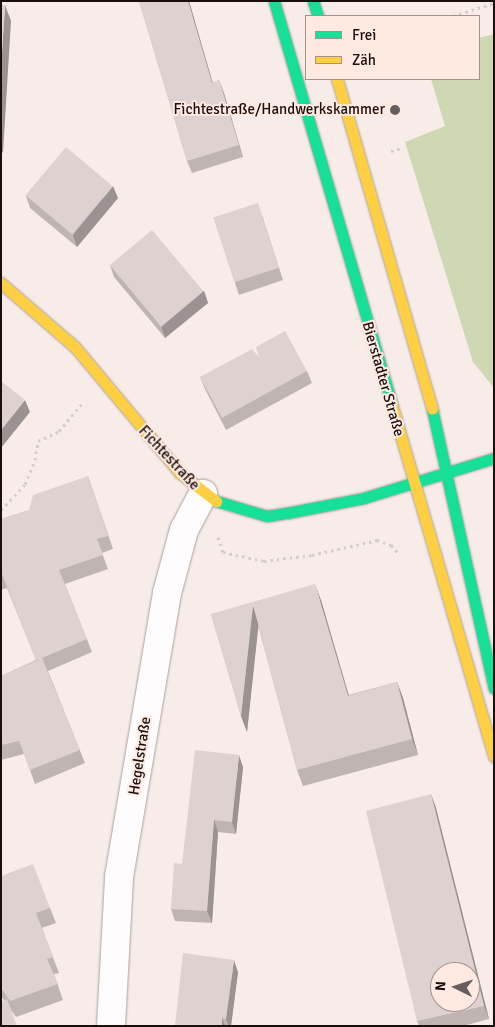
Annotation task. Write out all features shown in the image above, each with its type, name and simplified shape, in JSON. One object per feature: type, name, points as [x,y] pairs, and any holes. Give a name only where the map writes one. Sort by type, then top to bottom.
[{"type":"main road","name":"Bierstadter Straße","points":[[274,1],[412,484],[494,756]]},
{"type":"main road","points":[[314,1],[318,15]]},
{"type":"main road","points":[[337,80],[424,372],[494,688]]},
{"type":"main road","name":"Fichtestraße","points":[[1,283],[75,347],[162,454],[203,494],[223,505],[267,516],[364,498],[446,475]]},
{"type":"main road","points":[[446,475],[494,458]]},
{"type":"main road","points":[[446,475],[484,476]]},
{"type":"street","name":"Hegelstraße","points":[[111,1026],[119,877],[167,593],[184,530],[203,494]]},
{"type":"path","points":[[456,15],[494,3]]},
{"type":"path","points":[[1,510],[25,484],[35,460],[38,441],[59,430]]},
{"type":"path","points":[[223,552],[264,561],[312,555],[377,540],[391,545],[402,560]]},
{"type":"green space","points":[[494,34],[494,388],[473,362],[405,142],[445,126],[431,80],[480,80],[480,38]]},
{"type":"building","points":[[139,1],[188,1],[212,83],[219,80],[239,145],[187,161]]},
{"type":"building","points":[[1,5],[5,5],[1,67]]},
{"type":"building","points":[[66,147],[113,186],[72,234],[26,195]]},
{"type":"building","points":[[258,203],[279,268],[234,282],[213,218]]},
{"type":"building","points":[[152,230],[203,291],[161,327],[110,265]]},
{"type":"building","points":[[285,331],[307,371],[222,418],[200,377],[252,349],[259,357],[256,347]]},
{"type":"building","points":[[1,381],[25,400],[1,430]]},
{"type":"building","points":[[88,476],[108,536],[97,539],[103,555],[59,570],[87,639],[42,658],[80,750],[30,770],[19,741],[1,745],[1,676],[40,659],[36,660],[1,574],[1,519],[29,510],[33,495]]},
{"type":"building","points":[[315,584],[348,696],[397,682],[412,739],[297,770],[253,605],[241,716],[211,614]]},
{"type":"building","points":[[195,750],[239,755],[232,822],[214,820],[207,911],[171,909],[174,863],[182,864]]},
{"type":"building","points":[[431,794],[473,962],[430,962],[430,1012],[457,1012],[417,1021],[366,811]]},
{"type":"building","points":[[33,864],[50,908],[36,913],[53,957],[47,959],[58,984],[10,1001],[1,988],[1,876]]},
{"type":"building","points":[[183,953],[234,960],[226,1019],[222,1018],[222,1026],[175,1026]]},
{"type":"building","points":[[480,990],[484,1006],[480,1007]]},
{"type":"building","points":[[7,999],[17,1026],[1,1026],[1,1002]]},
{"type":"traffic: fast","points":[[274,1],[391,402]]},
{"type":"traffic: fast","points":[[313,1],[318,15]]},
{"type":"traffic: fast","points":[[432,409],[494,688]]},
{"type":"traffic: fast","points":[[216,501],[267,516],[287,513],[364,498],[494,458]]},
{"type":"traffic: slow","points":[[337,80],[432,409]]},
{"type":"traffic: slow","points":[[1,283],[75,347],[180,473],[216,501]]},
{"type":"traffic: slow","points":[[391,402],[494,756]]},
{"type":"place","name":"Fichtestraße/Handwerkskammer","points":[[395,110]]}]
